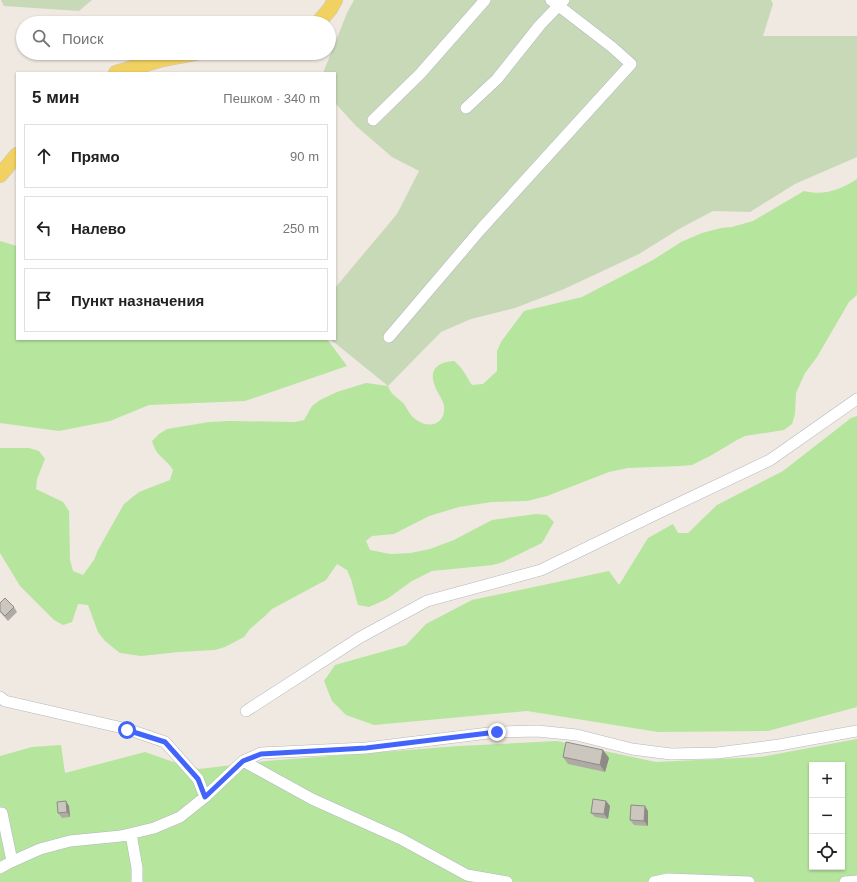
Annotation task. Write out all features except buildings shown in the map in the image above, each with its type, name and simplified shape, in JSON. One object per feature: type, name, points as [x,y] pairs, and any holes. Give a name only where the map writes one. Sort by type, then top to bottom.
[{"type":"main road","points":[[324,16],[335,0]]},
{"type":"main road","points":[[119,72],[159,60]]},
{"type":"main road","points":[[0,175],[16,156]]},
{"type":"street","points":[[373,120],[420,74],[485,0]]},
{"type":"street","points":[[389,337],[481,229],[631,64],[558,2],[497,79],[466,108]]},
{"type":"street","points":[[246,711],[359,638],[427,601],[542,570],[770,460],[857,398]]},
{"type":"street","points":[[0,697],[5,701],[127,730],[165,742],[198,779],[205,797]]},
{"type":"street","points":[[0,868],[40,849],[70,841],[131,834],[154,828],[180,817],[205,797],[243,761],[261,754],[366,748],[497,732],[537,731],[577,735],[632,749],[671,754],[717,753],[771,746],[857,731]]},
{"type":"street","points":[[243,761],[312,799],[401,839],[467,875],[508,882]]},
{"type":"street","points":[[2,813],[12,861]]},
{"type":"street","points":[[131,834],[137,868],[137,882]]},
{"type":"street","points":[[654,882],[668,879],[749,882]]},
{"type":"street","points":[[845,882],[857,881]]},
{"type":"green space","points":[[1,0],[92,0],[79,11],[4,6]]},
{"type":"green space","points":[[354,0],[771,0],[773,4],[763,36],[857,36],[857,157],[795,184],[750,212],[713,211],[679,229],[639,254],[562,290],[515,308],[471,319],[441,332],[388,386],[331,340],[336,340],[336,287],[397,214],[419,171],[392,157],[356,126],[336,104],[336,72],[323,72],[328,60],[336,60],[336,40]]},
{"type":"green space","points":[[857,179],[857,295],[849,302],[817,357],[805,373],[796,393],[795,414],[792,424],[784,430],[745,436],[692,465],[628,468],[609,472],[547,496],[527,501],[492,502],[459,507],[429,516],[394,534],[372,536],[366,541],[370,550],[390,554],[411,553],[430,549],[454,540],[492,520],[536,514],[547,515],[554,522],[542,543],[503,562],[493,565],[432,571],[412,581],[387,599],[369,607],[358,605],[347,570],[337,564],[326,580],[272,609],[250,629],[244,637],[225,647],[215,650],[141,656],[120,653],[105,641],[98,632],[88,605],[78,604],[72,622],[63,625],[54,620],[20,586],[0,553],[0,448],[29,448],[39,451],[45,459],[37,479],[36,489],[63,502],[69,511],[70,560],[73,571],[83,575],[94,560],[124,504],[139,492],[170,480],[173,470],[156,451],[152,441],[167,429],[209,422],[295,422],[304,420],[312,406],[320,400],[337,392],[366,383],[388,386],[392,394],[404,404],[416,419],[428,424],[437,423],[443,417],[444,406],[433,380],[434,371],[436,368],[443,363],[454,361],[462,369],[472,385],[483,384],[497,371],[497,351],[501,342],[524,311],[582,297],[653,260],[681,242],[702,233],[753,221],[804,191],[818,193],[832,191]]},
{"type":"green space","points":[[0,241],[16,246],[16,340],[328,340],[347,366],[245,401],[149,405],[110,421],[59,431],[0,423]]},
{"type":"green space","points":[[857,416],[857,707],[768,731],[658,732],[527,711],[374,725],[346,715],[332,701],[324,681],[335,665],[406,645],[426,624],[472,600],[609,571],[619,585],[648,538],[673,524],[678,533],[688,533],[717,505],[783,471],[851,418]]},
{"type":"green space","points":[[857,739],[857,882],[0,882],[0,756],[32,747],[61,745],[65,773],[145,752],[179,764],[199,769],[266,761],[459,746],[557,741],[656,762],[760,757]]},
{"type":"route","points":[[127,730],[165,742],[198,779],[205,797],[243,761],[261,754],[366,748],[497,732]]}]
